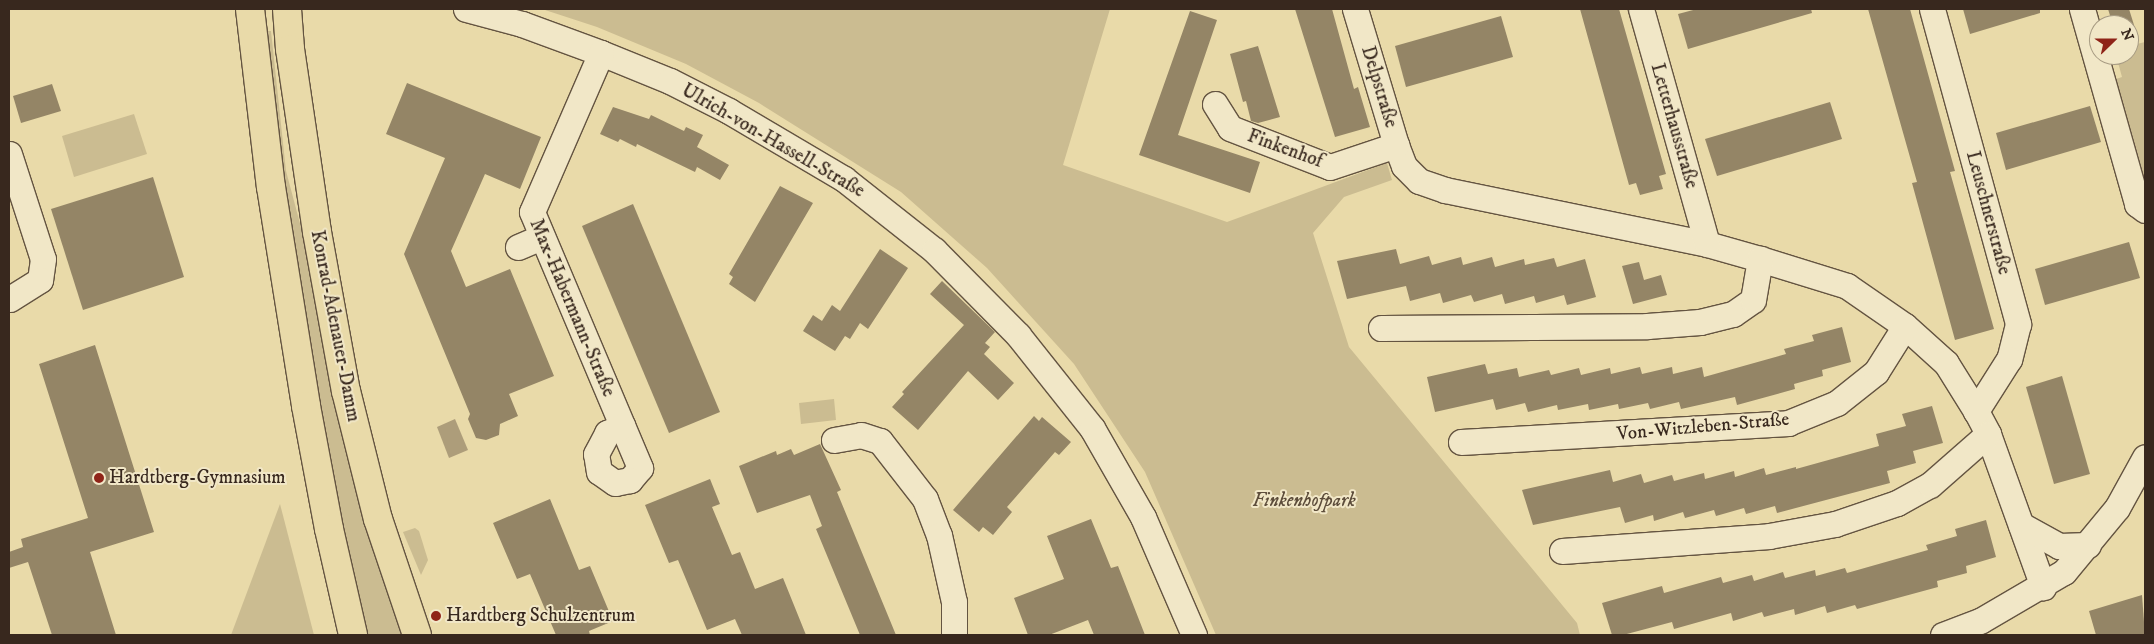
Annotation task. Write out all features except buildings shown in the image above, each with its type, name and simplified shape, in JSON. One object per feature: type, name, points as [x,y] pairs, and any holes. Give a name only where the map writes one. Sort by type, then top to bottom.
[{"type":"main road","name":"Konrad-Adenauer-Damm","points":[[250,9],[271,187],[306,406],[329,529],[353,635]]},
{"type":"main road","name":"Konrad-Adenauer-Damm","points":[[287,9],[290,49],[317,232],[346,391],[378,519],[417,635]]},
{"type":"street","name":"Ulrich-von-Hassell-Straße","points":[[466,9],[522,24],[670,81],[729,111],[844,179],[891,214],[966,280],[1057,380],[1118,469],[1143,518],[1194,635]]},
{"type":"street","name":"Delpstraße","points":[[1355,9],[1400,156]]},
{"type":"street","name":"Letterhausstraße","points":[[1641,9],[1707,244]]},
{"type":"street","name":"Leuschnerstraße","points":[[1932,9],[2018,324],[2009,359],[1976,411]]},
{"type":"street","points":[[2082,9],[2137,204],[2145,210]]},
{"type":"street","name":"Max-Habermann-Straße","points":[[601,53],[532,212],[622,426]]},
{"type":"street","name":"Finkenhof","points":[[1215,104],[1230,128],[1330,167],[1400,156]]},
{"type":"street","points":[[9,154],[43,259],[40,280],[9,299]]},
{"type":"street","points":[[1400,156],[1419,181],[1445,190],[1707,244],[1847,286],[1905,326],[1946,363],[1988,434],[2042,587]]},
{"type":"street","points":[[518,247],[542,237]]},
{"type":"street","points":[[1381,328],[1647,326],[1700,322],[1733,314],[1753,300],[1760,259]]},
{"type":"street","name":"Von-Witzleben-Straße","points":[[1461,442],[1788,423],[1837,403],[1876,372],[1905,326]]},
{"type":"street","points":[[1562,551],[1769,536],[1835,524],[1897,504],[1930,485],[1988,434]]},
{"type":"street","points":[[834,440],[861,435],[880,441],[903,467],[925,500],[939,535],[954,602],[954,635]]},
{"type":"street","points":[[1943,635],[1980,621],[2042,587],[2064,572],[2117,508],[2145,457]]},
{"type":"street","points":[[2021,525],[2060,546],[2088,545]]},
{"type":"green space","name":"Finkenhofpark","points":[[542,9],[1110,9],[1063,165],[1227,222],[1387,163],[1392,180],[1344,197],[1313,233],[1349,347],[1577,623],[1580,635],[1216,635],[1145,472],[1074,364],[987,268],[901,192],[759,103],[686,64],[597,27]]},
{"type":"green space","points":[[265,31],[271,31],[286,171],[306,246],[332,385],[404,635],[367,635],[347,561],[306,350]]},
{"type":"green space","points":[[2145,42],[2145,183],[2113,80],[2122,77],[2119,65],[2139,65],[2139,44]]},
{"type":"green space","points":[[134,114],[147,154],[74,177],[62,136]]},
{"type":"green space","points":[[834,399],[836,420],[801,424],[799,403]]},
{"type":"green space","points":[[280,504],[314,635],[231,635]]},
{"type":"green space","points":[[415,528],[419,531],[428,560],[421,575],[403,532]]},
{"type":"shaded area","points":[[455,419],[468,450],[449,458],[437,427]]},
{"type":"place","name":"Hardtberg-Gymnasium","points":[[99,478]]},
{"type":"place","name":"Hardtberg Schulzentrum","points":[[436,616]]}]
